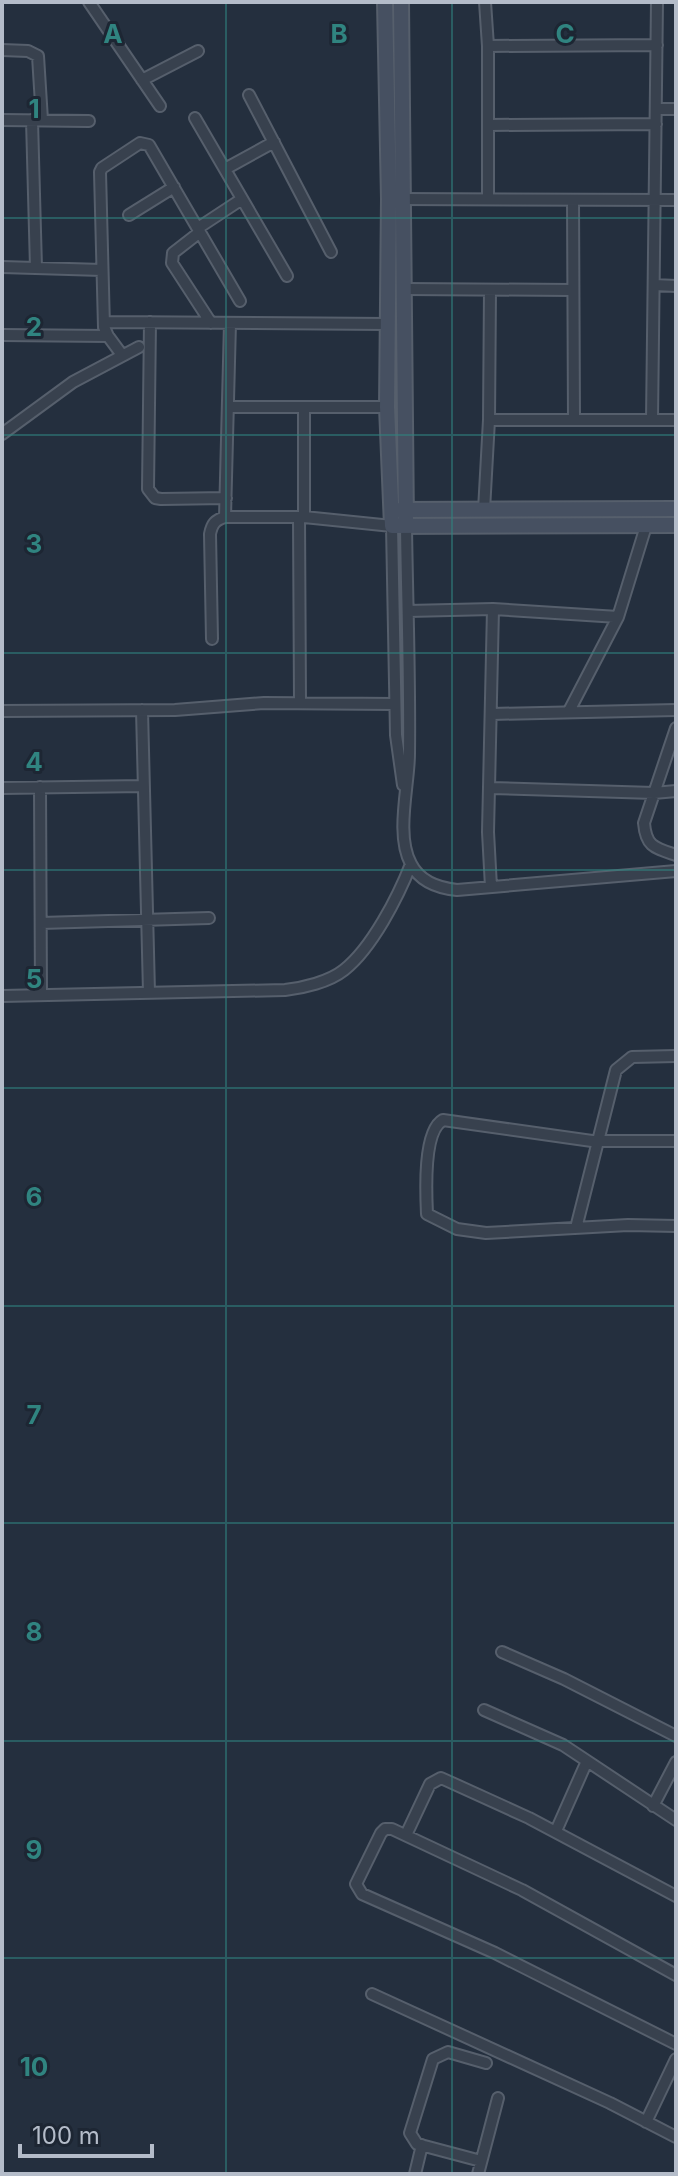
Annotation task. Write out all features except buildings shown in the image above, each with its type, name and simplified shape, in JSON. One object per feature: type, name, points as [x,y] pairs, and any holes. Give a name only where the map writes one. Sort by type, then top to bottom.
[{"type":"street","points":[[89,2],[160,106]]},
{"type":"street","points":[[385,2],[389,199],[387,407],[399,510]]},
{"type":"street","points":[[401,2],[405,289],[395,704],[397,750],[405,795]]},
{"type":"street","points":[[485,2],[488,199]]},
{"type":"street","points":[[652,420],[657,2]]},
{"type":"street","points":[[488,46],[657,45]]},
{"type":"street","points":[[2,50],[28,51],[38,56],[36,268]]},
{"type":"street","points":[[142,80],[198,51]]},
{"type":"street","points":[[249,95],[331,252]]},
{"type":"street","points":[[656,109],[676,109]]},
{"type":"street","points":[[195,118],[287,276]]},
{"type":"street","points":[[2,120],[89,121]]},
{"type":"street","points":[[489,125],[656,124]]},
{"type":"street","points":[[225,169],[274,142]]},
{"type":"street","points":[[122,355],[108,336],[104,322],[102,168],[140,143],[147,143],[240,301]]},
{"type":"street","points":[[129,215],[174,187]]},
{"type":"street","points":[[211,323],[172,263],[173,253],[242,199]]},
{"type":"street","points":[[389,199],[676,200]]},
{"type":"street","points":[[573,200],[574,420]]},
{"type":"street","points":[[2,267],[102,270]]},
{"type":"street","points":[[654,285],[676,286]]},
{"type":"street","points":[[405,289],[572,290]]},
{"type":"street","points":[[484,510],[489,420],[490,290]]},
{"type":"street","points":[[104,322],[387,324]]},
{"type":"street","points":[[150,322],[148,489],[155,498],[161,499],[226,498]]},
{"type":"street","points":[[225,517],[230,323]]},
{"type":"street","points":[[2,335],[108,336]]},
{"type":"street","points":[[2,434],[73,382],[139,347]]},
{"type":"street","points":[[228,407],[387,407]]},
{"type":"street","points":[[300,702],[304,407]]},
{"type":"street","points":[[489,420],[676,420]]},
{"type":"street","points":[[399,510],[676,509]]},
{"type":"street","points":[[212,639],[210,534],[217,520],[225,517],[302,517],[399,526],[676,525]]},
{"type":"street","points":[[399,526],[408,611],[409,756],[405,842],[411,864],[427,881],[441,888],[457,890],[676,871]]},
{"type":"street","points":[[569,711],[618,617],[646,526]]},
{"type":"street","points":[[408,611],[493,609],[618,617]]},
{"type":"street","points":[[491,887],[488,832],[493,609]]},
{"type":"street","points":[[2,711],[142,710],[300,702],[395,704]]},
{"type":"street","points":[[142,710],[149,992]]},
{"type":"street","points":[[492,714],[676,710]]},
{"type":"street","points":[[676,728],[644,823],[645,837],[650,844],[676,855]]},
{"type":"street","points":[[2,788],[144,786]]},
{"type":"street","points":[[40,787],[41,995]]},
{"type":"street","points":[[490,788],[676,791]]},
{"type":"street","points":[[2,996],[285,990],[304,987],[337,974],[352,962],[396,900],[411,864]]},
{"type":"street","points":[[41,923],[209,918]]},
{"type":"street","points":[[576,1228],[612,1080],[622,1062],[642,1056],[676,1056]]},
{"type":"street","points":[[676,1141],[599,1141],[443,1120],[436,1126],[427,1167],[427,1214],[457,1229],[476,1233],[676,1226]]},
{"type":"street","points":[[502,1652],[564,1679],[676,1736]]},
{"type":"street","points":[[484,1710],[536,1731],[676,1820]]},
{"type":"street","points":[[556,1831],[587,1761]]},
{"type":"street","points":[[653,1806],[676,1762]]},
{"type":"street","points":[[406,1835],[430,1784],[441,1778],[556,1831],[676,1896]]},
{"type":"street","points":[[676,1975],[522,1890],[389,1828],[381,1833],[356,1884],[362,1894],[546,1977],[676,2044]]},
{"type":"street","points":[[372,1994],[676,2137]]},
{"type":"street","points":[[481,2161],[422,2145],[414,2141],[410,2133],[433,2059],[448,2052],[486,2063]]},
{"type":"street","points":[[646,2122],[676,2059]]},
{"type":"street","points":[[478,2174],[498,2098]]},
{"type":"street","points":[[415,2174],[422,2145]]}]
